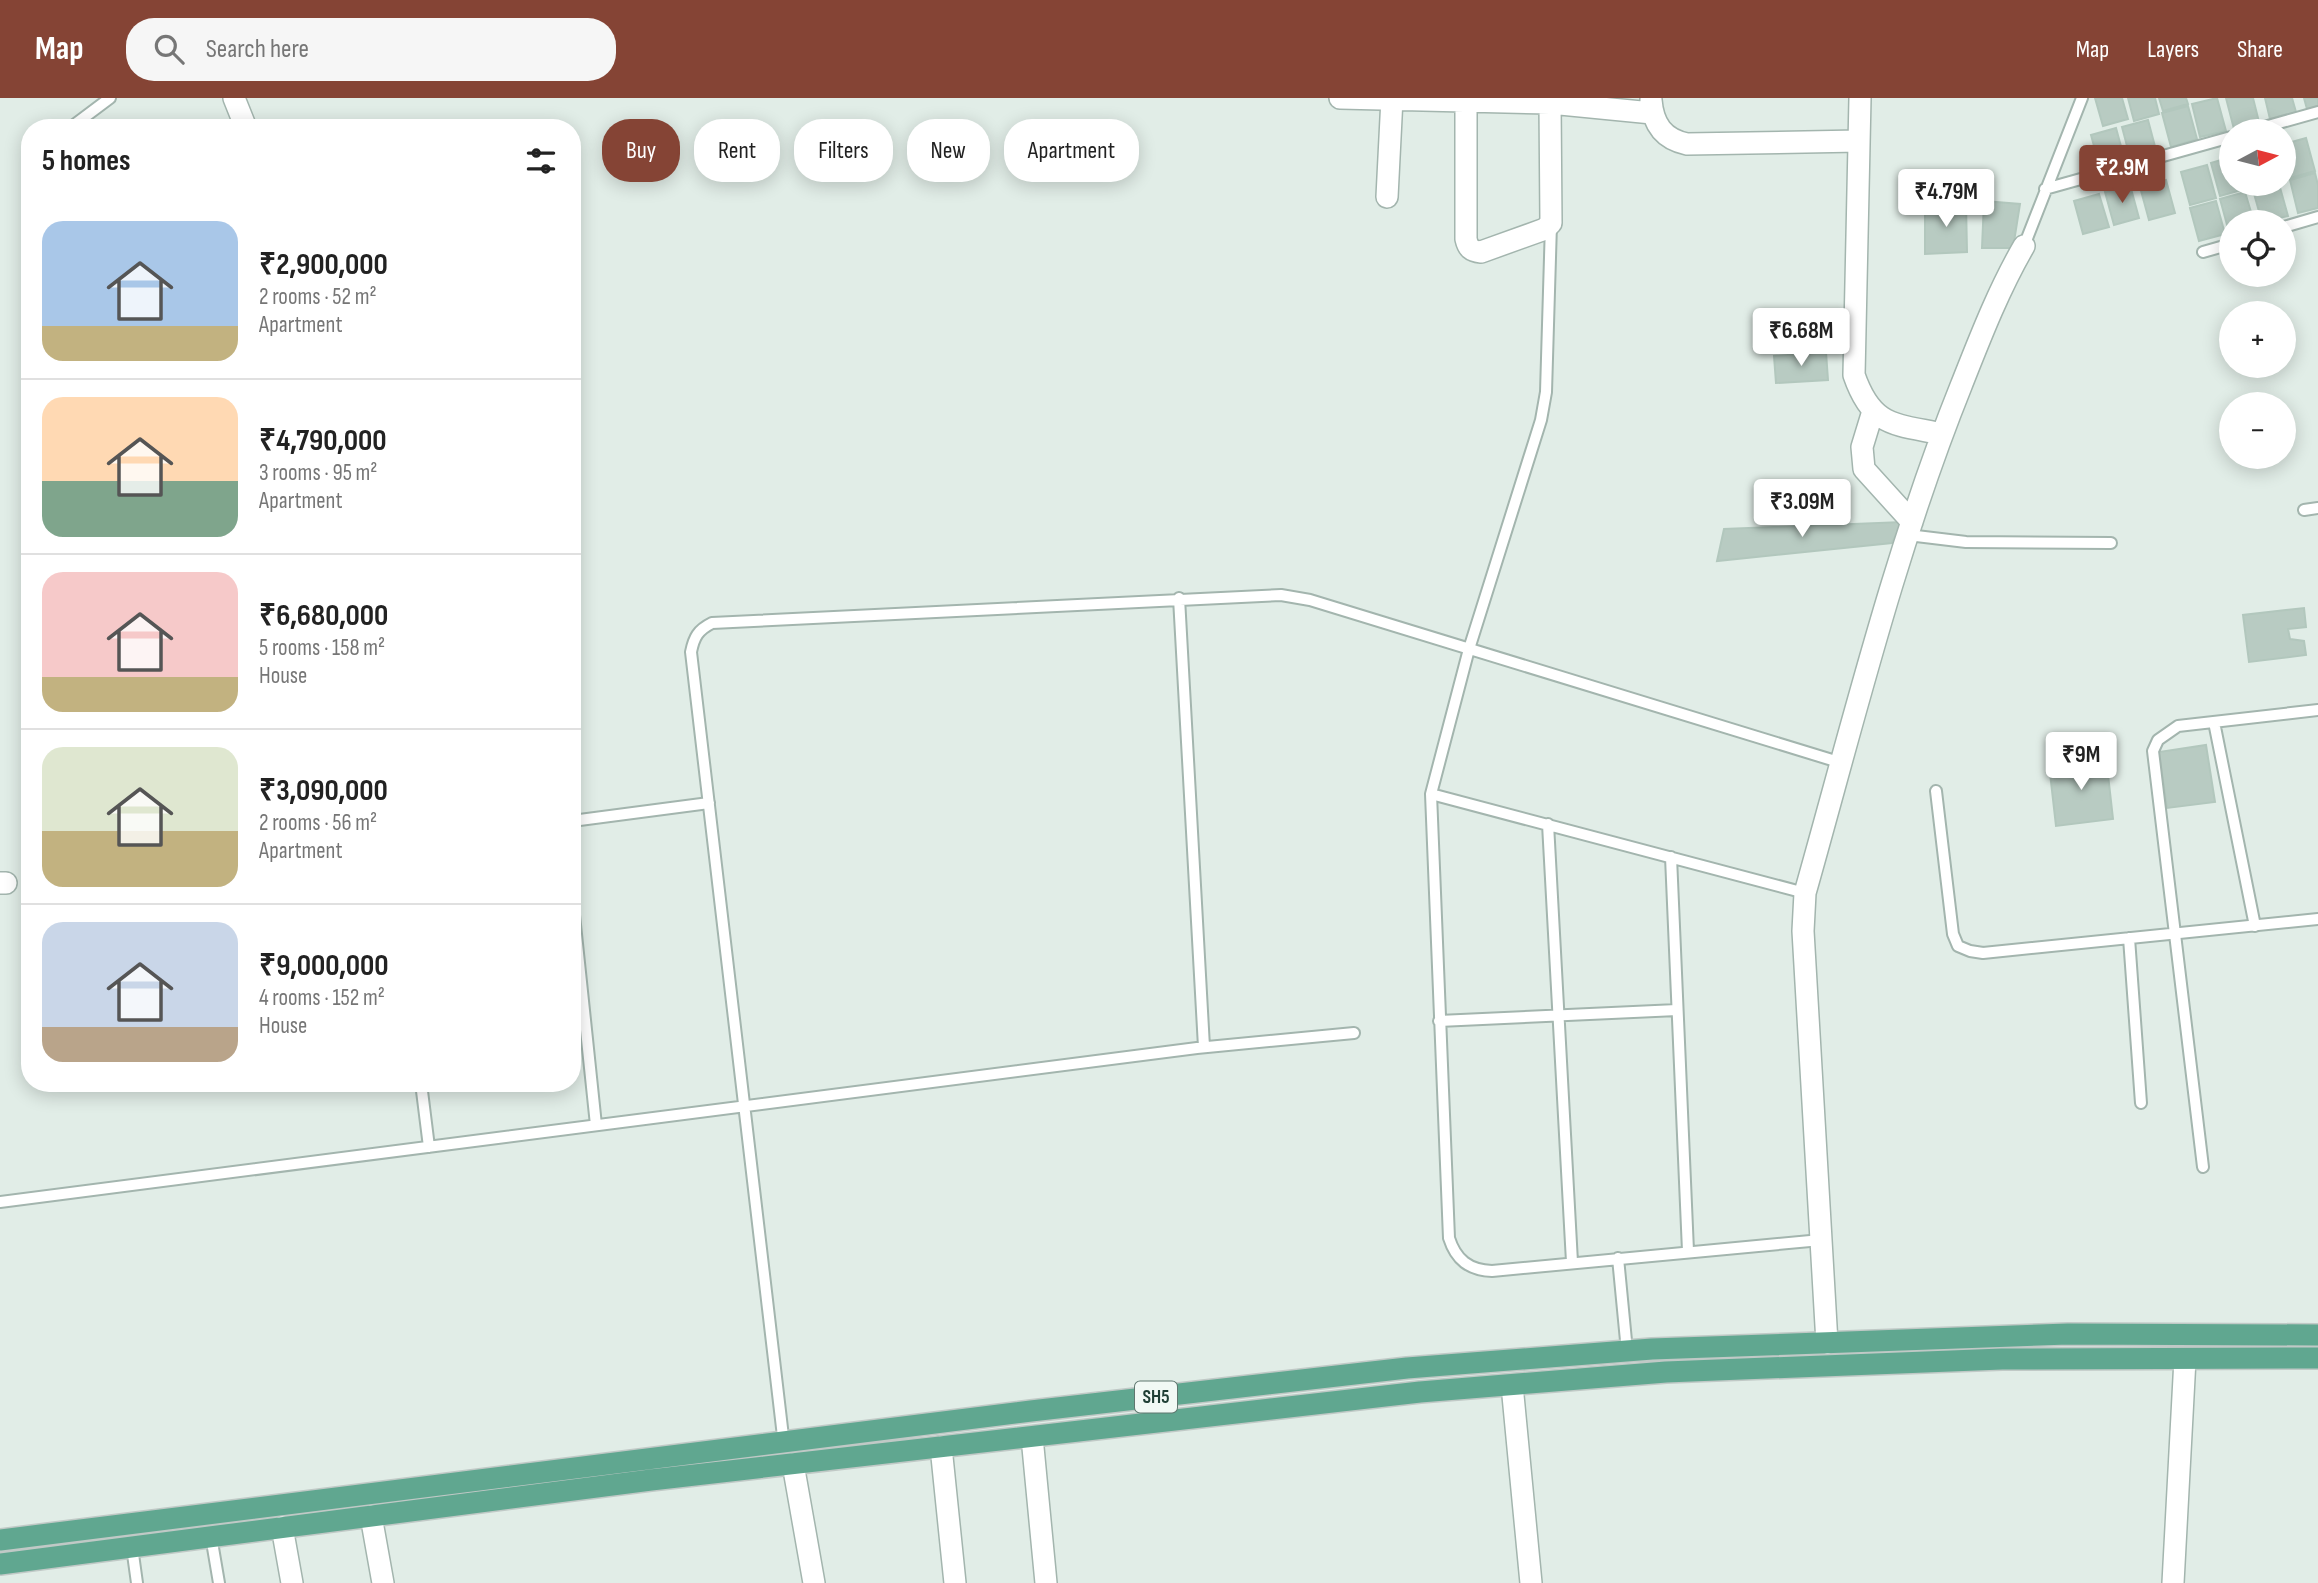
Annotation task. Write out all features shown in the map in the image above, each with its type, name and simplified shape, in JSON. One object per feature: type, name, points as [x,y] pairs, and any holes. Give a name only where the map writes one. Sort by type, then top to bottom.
[{"type":"main road","name":"SH5","points":[[0,1540],[783,1442],[1408,1368],[1627,1351],[2068,1334],[2318,1335]]},
{"type":"main road","name":"SH5","points":[[0,1564],[790,1464],[1420,1392],[1666,1373],[2002,1359],[2318,1358]]},
{"type":"street","points":[[234,98],[242,119]]},
{"type":"street","points":[[1340,98],[1652,105],[1660,131],[1671,141],[1686,144],[1859,141]]},
{"type":"street","points":[[1860,98],[1853,362],[1858,386],[1873,411],[1889,423],[1942,434]]},
{"type":"street","points":[[1387,197],[1392,99]]},
{"type":"street","points":[[1466,99],[1467,246],[1473,251],[1481,252],[1545,229],[1551,223],[1550,103]]},
{"type":"street","points":[[1827,1343],[1803,931],[1805,893],[1910,529],[1942,434],[2003,283],[2024,246]]},
{"type":"street","points":[[1873,411],[1862,447],[1864,469],[1910,529]]},
{"type":"street","points":[[2173,1583],[2185,1359]]},
{"type":"street","points":[[1512,1385],[1531,1583]]},
{"type":"street","points":[[1032,1437],[1046,1583]]},
{"type":"street","points":[[941,1447],[955,1583]]},
{"type":"street","points":[[790,1464],[814,1583]]},
{"type":"street","points":[[371,1516],[383,1583]]},
{"type":"street","points":[[282,1527],[292,1583]]},
{"type":"lane","points":[[83,119],[110,98]]},
{"type":"lane","points":[[2024,246],[2082,98]]},
{"type":"lane","points":[[2293,119],[2318,112]]},
{"type":"lane","points":[[2045,189],[2219,140]]},
{"type":"lane","points":[[2296,224],[2318,217]]},
{"type":"lane","points":[[1551,223],[1543,413],[1469,649],[1431,794],[1449,1238],[1452,1248],[1463,1263],[1476,1270],[1492,1271],[1821,1240]]},
{"type":"lane","points":[[2203,252],[2219,247]]},
{"type":"lane","points":[[2304,510],[2318,508]]},
{"type":"lane","points":[[1910,529],[1966,542],[2111,543]]},
{"type":"lane","points":[[790,1464],[783,1442],[691,652],[700,629],[712,623],[1281,594],[1310,600],[1842,763]]},
{"type":"lane","points":[[1179,598],[1204,1047]]},
{"type":"lane","points":[[2203,1167],[2153,751],[2158,740],[2178,726],[2318,710]]},
{"type":"lane","points":[[2214,722],[2255,926]]},
{"type":"lane","points":[[1936,791],[1953,933],[1958,946],[1970,951],[1983,953],[2318,919]]},
{"type":"lane","points":[[1431,794],[1805,893]]},
{"type":"lane","points":[[581,820],[709,803]]},
{"type":"lane","points":[[1548,824],[1572,1262]]},
{"type":"lane","points":[[1671,856],[1688,1251]]},
{"type":"lane","points":[[2129,938],[2141,1103]]},
{"type":"lane","points":[[581,982],[596,1125]]},
{"type":"lane","points":[[1439,1021],[1677,1010]]},
{"type":"lane","points":[[0,1202],[1204,1047],[1354,1033]]},
{"type":"lane","points":[[422,1092],[429,1147]]},
{"type":"lane","points":[[1618,1258],[1627,1351]]},
{"type":"lane","points":[[211,1536],[219,1583]]},
{"type":"lane","points":[[132,1546],[137,1583]]},
{"type":"building","points":[[2095,98],[2122,98],[2128,119],[2103,126]]},
{"type":"building","points":[[2128,98],[2155,98],[2159,114],[2134,121]]},
{"type":"building","points":[[2159,98],[2186,98],[2188,104],[2163,111]]},
{"type":"building","points":[[2217,98],[2223,119],[2219,119],[2219,133],[2200,137],[2192,104]]},
{"type":"building","points":[[2226,98],[2253,98],[2258,119],[2231,119]]},
{"type":"building","points":[[2265,98],[2292,98],[2296,112],[2270,119]]},
{"type":"building","points":[[2304,98],[2318,98],[2318,106],[2307,109]]},
{"type":"building","points":[[2188,106],[2197,139],[2171,147],[2162,113]]},
{"type":"building","points":[[2148,120],[2157,154],[2131,161],[2122,127]]},
{"type":"building","points":[[2116,128],[2125,161],[2100,168],[2091,135]]},
{"type":"building","points":[[2306,138],[2315,171],[2296,176],[2296,141]]},
{"type":"building","points":[[2219,161],[2219,192],[2211,163]]},
{"type":"building","points":[[2207,165],[2216,198],[2190,205],[2181,172]]},
{"type":"building","points":[[2315,173],[2318,208],[2298,213],[2294,196],[2296,196],[2296,178]]},
{"type":"building","points":[[2166,180],[2175,213],[2149,220],[2140,187]]},
{"type":"building","points":[[2130,185],[2139,218],[2114,225],[2105,192]]},
{"type":"building","points":[[2099,194],[2109,227],[2083,234],[2074,201]]},
{"type":"building","points":[[2246,196],[2250,210],[2223,210],[2220,199]]},
{"type":"building","points":[[2255,196],[2282,196],[2286,210],[2259,210]]},
{"type":"building","points":[[1984,201],[2020,204],[2013,248],[1982,248]]},
{"type":"building","points":[[2216,201],[2219,236],[2199,241],[2190,208]]},
{"type":"building","points":[[1966,203],[1967,252],[1925,254],[1925,207]]},
{"type":"building","points":[[1826,352],[1828,380],[1776,383],[1774,356]]},
{"type":"building","points":[[1902,522],[1892,543],[1717,561],[1724,529]]},
{"type":"building","points":[[2304,608],[2306,627],[2288,629],[2290,639],[2304,641],[2306,655],[2249,662],[2243,615]]},
{"type":"building","points":[[2206,745],[2215,802],[2167,808],[2159,752]]},
{"type":"building","points":[[2106,757],[2113,819],[2056,826],[2049,764]]}]
